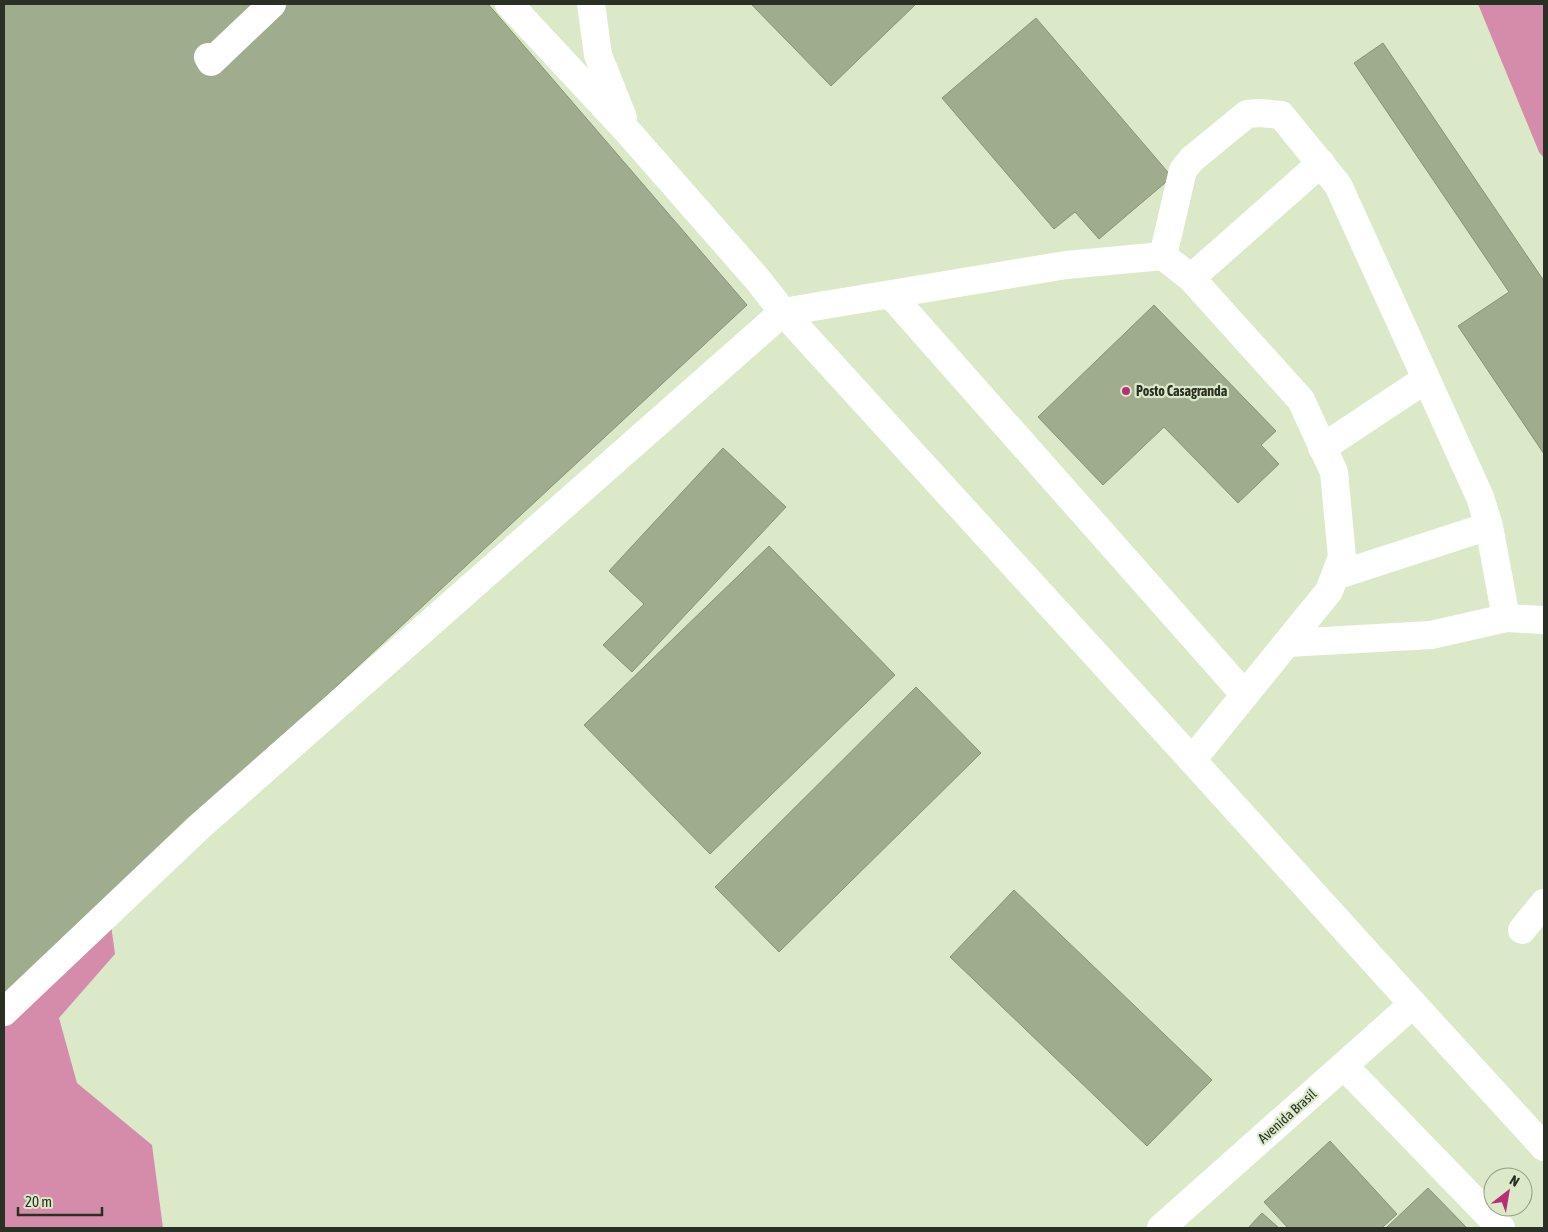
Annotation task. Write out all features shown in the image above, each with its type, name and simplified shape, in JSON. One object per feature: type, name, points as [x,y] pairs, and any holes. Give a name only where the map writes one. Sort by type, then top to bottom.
[{"type":"main road","points":[[208,57],[211,62],[272,4]]},
{"type":"main road","points":[[509,4],[629,133],[758,280],[783,312],[1544,1147]]},
{"type":"main road","points":[[592,4],[598,55],[629,133]]},
{"type":"main road","points":[[1163,256],[1183,170],[1192,159],[1247,114],[1281,115],[1338,185],[1480,497],[1489,526],[1506,618]]},
{"type":"main road","points":[[1191,278],[1321,163]]},
{"type":"main road","points":[[4,1012],[199,827],[783,312],[1066,265],[1163,256],[1191,278],[1301,400],[1334,472],[1342,557],[1330,591],[1192,760]]},
{"type":"main road","points":[[891,294],[1245,695]]},
{"type":"main road","points":[[1322,448],[1426,379]]},
{"type":"main road","points":[[1335,576],[1489,526]]},
{"type":"main road","points":[[1288,643],[1431,635],[1506,618],[1544,620]]},
{"type":"main road","points":[[1522,930],[1544,903]]},
{"type":"main road","name":"Avenida Brasil","points":[[1161,1228],[1413,1004]]},
{"type":"main road","points":[[1344,1066],[1501,1228]]},
{"type":"shaded area","points":[[1478,4],[1544,4],[1544,158],[1539,152]]},
{"type":"shaded area","points":[[4,641],[23,703],[100,845],[115,954],[59,1018],[77,1083],[152,1145],[163,1228],[4,1228]]},
{"type":"building","points":[[4,4],[488,4],[747,305],[4,995]]},
{"type":"building","points":[[751,4],[916,4],[831,86]]},
{"type":"building","points":[[1036,18],[1172,177],[1099,239],[1075,212],[1054,229],[942,98]]},
{"type":"building","points":[[1383,43],[1544,281],[1544,454],[1458,326],[1509,292],[1354,63]]},
{"type":"building","points":[[1154,305],[1276,431],[1261,445],[1279,464],[1238,503],[1164,427],[1103,485],[1038,417]]},
{"type":"building","points":[[723,448],[786,507],[632,672],[603,645],[644,604],[609,571]]},
{"type":"building","points":[[769,546],[895,675],[710,854],[584,725]]},
{"type":"building","points":[[916,687],[981,753],[779,952],[715,887]]},
{"type":"building","points":[[1014,890],[1212,1080],[1147,1146],[950,957]]},
{"type":"building","points":[[1330,1141],[1397,1214],[1382,1228],[1288,1228],[1264,1202]]},
{"type":"building","points":[[1428,1188],[1467,1228],[1386,1228]]},
{"type":"building","points":[[1262,1213],[1279,1228],[1248,1228]]},
{"type":"place","name":"Posto Casagranda","points":[[1126,391]]}]
